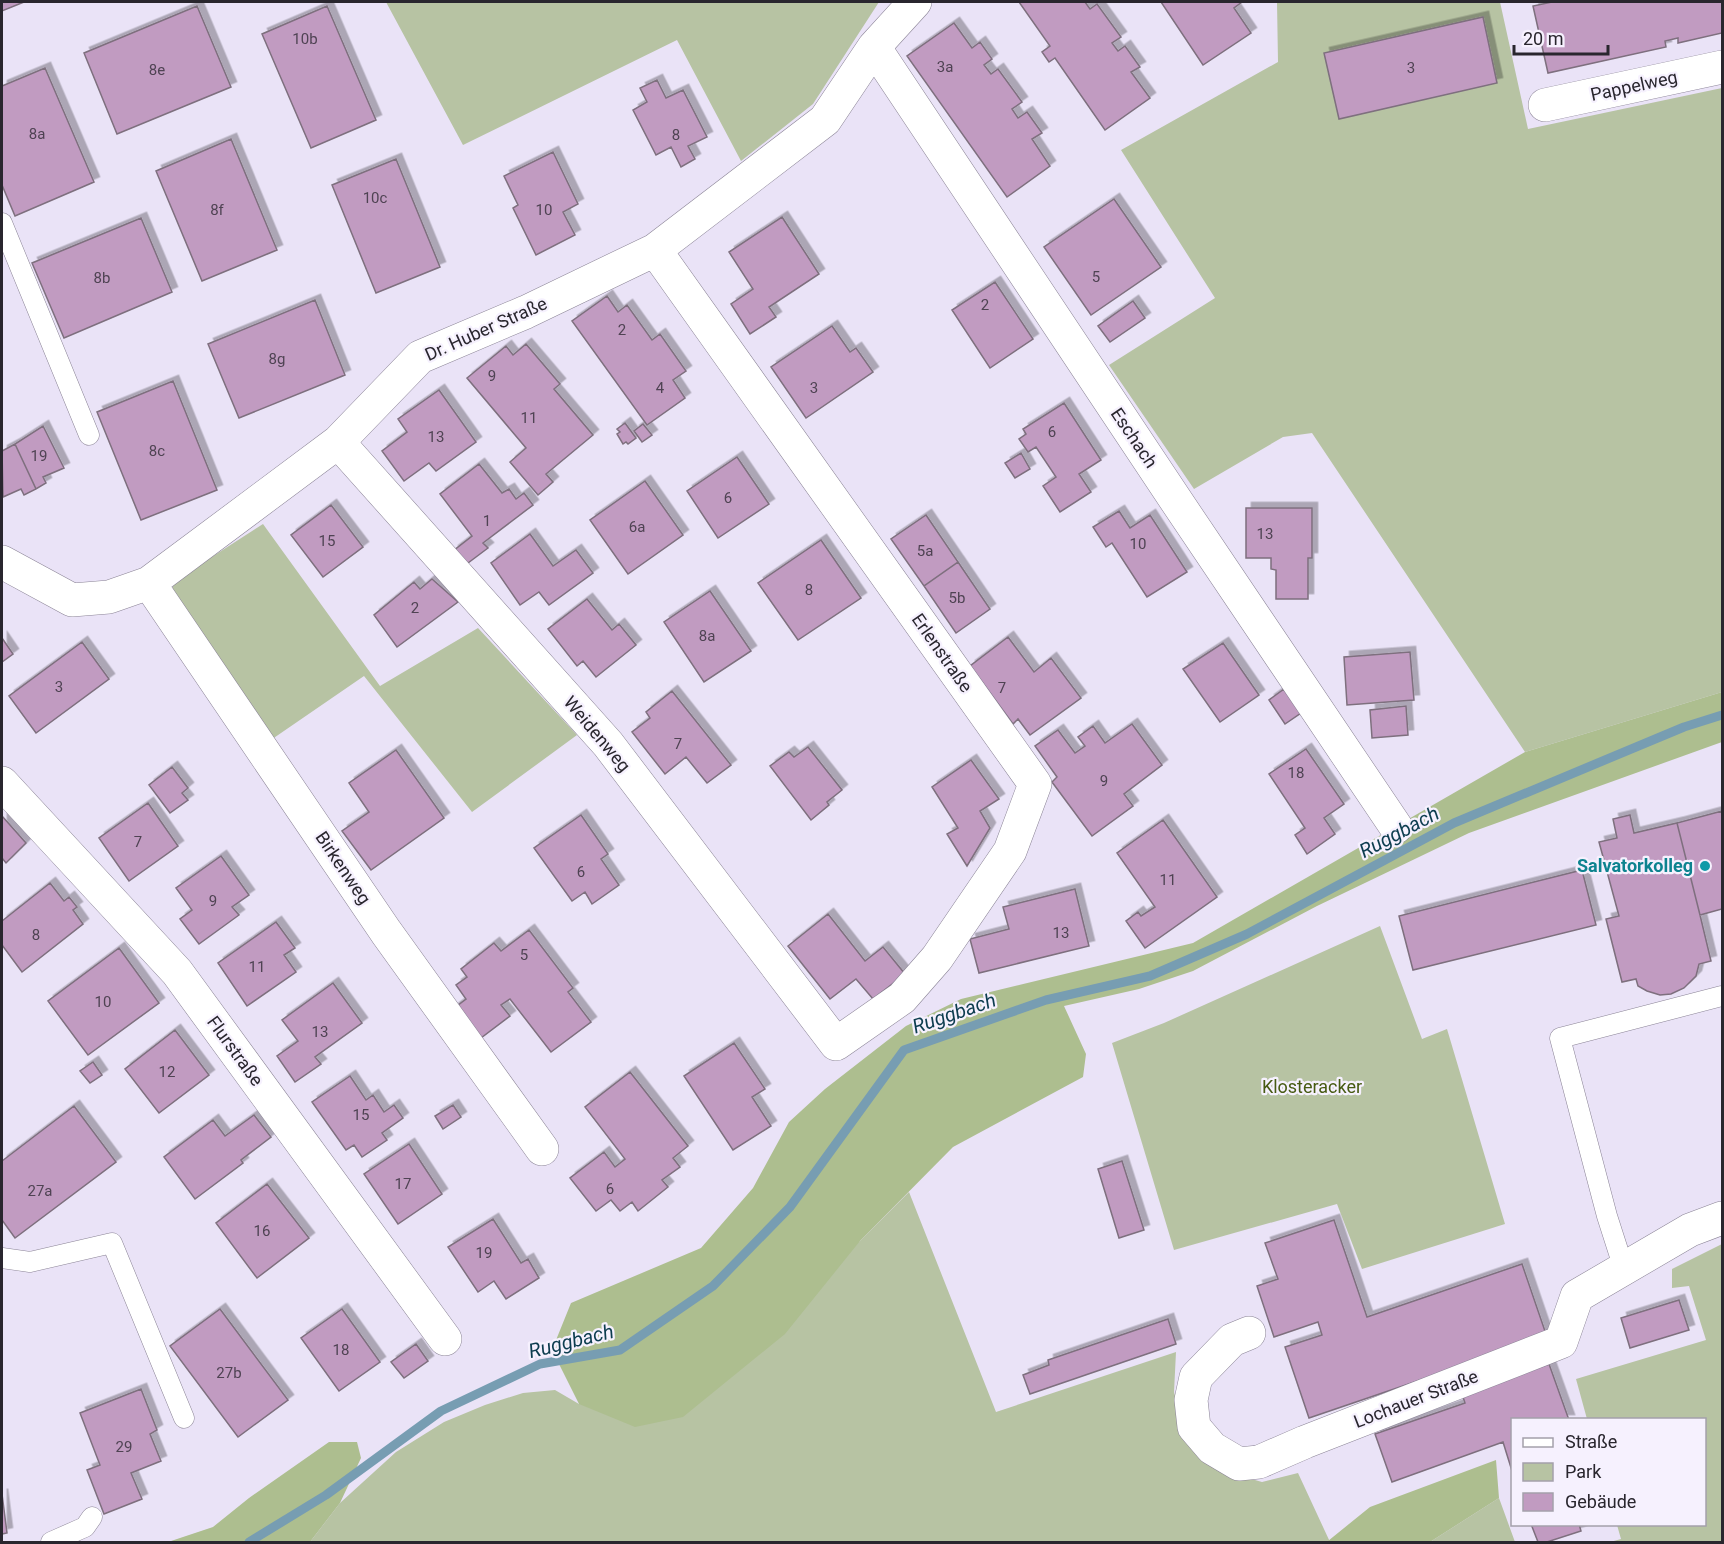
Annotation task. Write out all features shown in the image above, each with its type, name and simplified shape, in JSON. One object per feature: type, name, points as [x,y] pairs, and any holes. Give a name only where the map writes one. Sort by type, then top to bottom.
[{"type":"street","name":"Dr. Huber Straße","points":[[2,562],[72,600],[109,597],[149,583],[338,441],[420,357],[526,312],[655,250],[825,120],[874,47],[915,2]]},
{"type":"street","name":"Eschach","points":[[874,47],[1174,499],[1396,827]]},
{"type":"street","name":"Pappelweg","points":[[1545,105],[1722,67]]},
{"type":"street","name":"Erlenstraße","points":[[655,250],[1035,784],[1010,851],[937,958],[902,998],[836,1044]]},
{"type":"street","name":"Weidenweg","points":[[338,441],[608,744],[836,1044]]},
{"type":"street","name":"Birkenweg","points":[[149,583],[386,932],[542,1149]]},
{"type":"street","name":"Flurstraße","points":[[2,783],[177,972],[445,1339]]},
{"type":"street","name":"Lochauer Straße","points":[[1249,1333],[1232,1340],[1196,1377],[1191,1400],[1194,1427],[1212,1448],[1239,1464],[1259,1462],[1562,1342],[1577,1296],[1689,1230],[1722,1218]]},
{"type":"lane","points":[[2,223],[89,435]]},
{"type":"lane","points":[[1624,1269],[1607,1216],[1560,1038],[1722,996]]},
{"type":"lane","points":[[2,1258],[30,1262],[112,1243],[184,1418]]},
{"type":"lane","points":[[51,1542],[85,1527],[92,1517]]},
{"type":"green space","points":[[386,2],[879,2],[813,104],[741,161],[677,40],[463,145]]},
{"type":"green space","points":[[1277,2],[1500,2],[1528,129],[1722,88],[1722,692],[1525,752],[1312,433],[1283,437],[1194,489],[1109,365],[1215,298],[1121,150],[1278,62]]},
{"type":"green space","points":[[263,524],[380,686],[478,628],[577,735],[472,812],[364,676],[265,744],[172,597],[173,582]]},
{"type":"green space","points":[[1722,692],[1722,742],[1469,833],[1317,906],[1193,971],[1139,989],[1064,1006],[1086,1054],[1083,1077],[953,1147],[860,1241],[785,1334],[683,1417],[635,1427],[579,1404],[552,1350],[571,1303],[701,1248],[753,1188],[789,1122],[825,1089],[906,1026],[961,999],[1193,943],[1525,752]]},
{"type":"green space","name":"Klosteracker","points":[[1380,926],[1422,1039],[1447,1029],[1505,1224],[1362,1269],[1337,1204],[1174,1250],[1112,1043],[1164,1023]]},
{"type":"green space","points":[[909,1192],[996,1412],[1176,1352],[1174,1392],[1183,1429],[1234,1474],[1262,1482],[1298,1473],[1330,1542],[310,1542],[340,1503],[396,1452],[444,1422],[485,1405],[523,1393],[555,1390],[579,1404],[860,1241]]},
{"type":"green space","points":[[1722,1244],[1722,1542],[1610,1542],[1621,1539],[1617,1526],[1706,1526],[1706,1418],[1587,1418],[1576,1379],[1706,1340],[1689,1286],[1672,1288],[1672,1269]]},
{"type":"green space","points":[[329,1442],[357,1442],[361,1458],[340,1503],[310,1542],[168,1542],[213,1527],[249,1498]]},
{"type":"green space","points":[[1496,1460],[1499,1498],[1430,1542],[1328,1541],[1370,1507]]},
{"type":"green space","points":[[1499,1498],[1515,1542],[1430,1542]]},
{"type":"building","points":[[2,2],[24,2],[2,11]]},
{"type":"building","points":[[1019,2],[1085,2],[1090,9],[1097,4],[1121,37],[1112,43],[1118,51],[1125,46],[1140,67],[1131,72],[1150,98],[1105,130],[1055,58],[1049,62],[1042,52],[1050,46]]},
{"type":"building","points":[[1161,2],[1242,2],[1234,8],[1251,33],[1203,65]]},
{"type":"building","points":[[1552,2],[1722,2],[1722,33],[1678,43],[1678,38],[1665,41],[1666,47],[1548,73],[1533,6]]},
{"type":"building","points":[[197,6],[231,87],[117,134],[84,53]]},
{"type":"building","points":[[327,6],[376,120],[311,148],[262,34]]},
{"type":"building","points":[[1483,17],[1497,83],[1339,119],[1324,53]]},
{"type":"building","points":[[954,23],[972,48],[980,42],[992,59],[984,65],[991,74],[998,69],[1022,102],[1012,109],[1018,118],[1027,112],[1042,133],[1032,139],[1050,166],[1007,197],[907,56]]},
{"type":"building","points":[[45,68],[94,182],[15,216],[2,185],[2,86]]},
{"type":"building","points":[[657,80],[666,98],[683,90],[707,137],[688,146],[695,159],[681,167],[671,147],[656,155],[633,110],[647,102],[640,88]]},
{"type":"building","points":[[231,139],[277,250],[202,281],[156,171]]},
{"type":"building","points":[[553,152],[578,204],[563,212],[575,235],[536,255],[513,208],[518,205],[504,176]]},
{"type":"building","points":[[396,159],[440,267],[376,293],[332,185]]},
{"type":"building","points":[[1114,199],[1161,267],[1091,315],[1044,247]]},
{"type":"building","points":[[782,217],[819,274],[769,307],[776,317],[750,334],[731,304],[753,289],[729,252]]},
{"type":"building","points":[[141,218],[172,292],[64,338],[32,263]]},
{"type":"building","points":[[995,282],[1033,339],[990,368],[952,310]]},
{"type":"building","points":[[607,296],[618,312],[627,305],[652,340],[660,334],[686,371],[673,380],[685,398],[647,425],[572,321]]},
{"type":"building","points":[[315,300],[345,375],[239,418],[208,344]]},
{"type":"building","points":[[1133,301],[1145,318],[1110,342],[1098,326]]},
{"type":"building","points":[[832,326],[850,352],[856,348],[873,372],[806,418],[771,367]]},
{"type":"building","points":[[526,344],[560,384],[554,389],[593,435],[546,474],[553,482],[538,495],[510,462],[526,448],[467,378],[506,346],[513,355]]},
{"type":"building","points":[[173,381],[217,490],[141,520],[97,412]]},
{"type":"building","points":[[439,390],[476,442],[436,471],[429,463],[404,481],[382,451],[407,432],[398,419]]},
{"type":"building","points":[[1064,403],[1101,460],[1079,474],[1091,492],[1060,512],[1043,486],[1056,477],[1036,447],[1028,452],[1019,439],[1026,434],[1023,429]]},
{"type":"building","points":[[625,423],[636,438],[628,444],[626,442],[623,444],[617,434],[620,432],[617,429]]},
{"type":"building","points":[[643,424],[652,435],[642,442],[634,431]]},
{"type":"building","points":[[43,426],[64,468],[43,477],[46,483],[36,489],[15,444]]},
{"type":"building","points":[[15,444],[36,489],[24,495],[21,489],[3,497],[2,451]]},
{"type":"building","points":[[1021,453],[1030,469],[1015,478],[1005,463]]},
{"type":"building","points":[[737,457],[769,504],[718,538],[687,491]]},
{"type":"building","points":[[479,464],[502,493],[509,489],[516,499],[524,493],[533,505],[483,543],[488,548],[464,566],[453,551],[472,536],[440,494]]},
{"type":"building","points":[[645,481],[683,535],[628,574],[590,520]]},
{"type":"building","points":[[331,505],[363,547],[323,577],[291,535]]},
{"type":"building","points":[[1246,508],[1312,508],[1312,558],[1308,558],[1308,599],[1276,599],[1276,570],[1271,569],[1271,558],[1246,558]]},
{"type":"building","points":[[1119,511],[1130,528],[1150,515],[1187,572],[1147,597],[1112,543],[1106,547],[1093,527]]},
{"type":"building","points":[[926,515],[958,562],[924,586],[891,539]]},
{"type":"building","points":[[530,534],[553,566],[576,550],[593,573],[549,605],[539,592],[520,605],[491,563]]},
{"type":"building","points":[[821,540],[861,598],[798,640],[758,583]]},
{"type":"building","points":[[958,562],[990,609],[956,633],[924,586]]},
{"type":"building","points":[[432,579],[458,602],[397,647],[374,615],[414,582],[420,589]]},
{"type":"building","points":[[710,591],[751,651],[704,682],[664,622]]},
{"type":"building","points":[[587,599],[612,630],[619,624],[636,645],[596,677],[583,661],[577,666],[548,629]]},
{"type":"building","points":[[1008,637],[1034,672],[1051,658],[1081,698],[1030,735],[1018,719],[1013,724],[970,666]]},
{"type":"building","points":[[2,638],[13,654],[2,662]]},
{"type":"building","points":[[82,642],[109,679],[36,733],[9,696]]},
{"type":"building","points":[[1223,643],[1259,695],[1220,722],[1183,669]]},
{"type":"building","points":[[1410,652],[1414,700],[1347,705],[1344,657]]},
{"type":"building","points":[[1284,689],[1301,713],[1285,724],[1269,700]]},
{"type":"building","points":[[672,691],[731,765],[707,783],[686,757],[665,774],[632,732],[650,718],[646,712]]},
{"type":"building","points":[[1406,706],[1408,735],[1372,738],[1370,710]]},
{"type":"building","points":[[1132,724],[1162,765],[1124,794],[1133,806],[1092,836],[1052,782],[1057,777],[1035,746],[1058,730],[1075,753],[1085,746],[1078,737],[1093,726],[1105,743]]},
{"type":"building","points":[[808,747],[842,790],[827,802],[829,805],[811,820],[770,766],[789,752],[794,757]]},
{"type":"building","points":[[1306,749],[1344,804],[1324,818],[1335,834],[1307,854],[1295,835],[1305,828],[1269,774]]},
{"type":"building","points":[[396,750],[444,818],[371,870],[342,831],[369,812],[349,783]]},
{"type":"building","points":[[971,760],[999,799],[980,811],[990,828],[967,866],[947,834],[958,828],[932,787]]},
{"type":"building","points":[[172,767],[188,788],[182,793],[188,800],[170,813],[149,785]]},
{"type":"building","points":[[148,803],[178,846],[129,881],[99,838]]},
{"type":"building","name":"Salvatorkolleg","points":[[1722,811],[1722,909],[1700,915],[1677,823]]},
{"type":"building","points":[[581,815],[608,854],[601,859],[619,885],[592,904],[585,892],[572,901],[534,848]]},
{"type":"building","points":[[1630,815],[1634,833],[1677,823],[1711,961],[1699,964],[1696,976],[1684,988],[1671,994],[1660,995],[1647,991],[1638,986],[1636,979],[1622,982],[1606,919],[1619,916],[1599,842],[1617,838],[1613,819]]},
{"type":"building","points":[[2,816],[26,843],[6,863],[2,858]]},
{"type":"building","points":[[1163,820],[1217,897],[1145,948],[1126,921],[1138,912],[1141,916],[1155,907],[1117,853]]},
{"type":"building","points":[[221,856],[249,895],[232,907],[239,915],[199,944],[180,919],[192,910],[176,888]]},
{"type":"building","points":[[1582,870],[1596,925],[1413,970],[1399,916]]},
{"type":"building","points":[[50,883],[64,901],[69,897],[77,907],[73,910],[83,924],[22,972],[2,945],[2,921]]},
{"type":"building","points":[[1075,889],[1089,946],[979,973],[970,939],[1009,929],[1003,907]]},
{"type":"building","points":[[828,914],[865,961],[883,947],[905,974],[873,999],[856,979],[830,999],[788,946]]},
{"type":"building","points":[[276,922],[295,948],[284,955],[296,972],[247,1006],[218,963]]},
{"type":"building","points":[[529,930],[573,988],[568,992],[591,1022],[551,1052],[510,999],[501,1005],[510,1016],[477,1041],[453,1009],[466,999],[456,985],[467,977],[461,969],[494,943],[501,951]]},
{"type":"building","points":[[119,948],[159,1003],[88,1055],[48,1001]]},
{"type":"building","points":[[333,983],[362,1023],[315,1057],[321,1064],[295,1082],[277,1056],[298,1041],[282,1020]]},
{"type":"building","points":[[175,1030],[209,1075],[159,1113],[125,1069]]},
{"type":"building","points":[[734,1043],[765,1089],[752,1097],[771,1126],[733,1150],[684,1076]]},
{"type":"building","points":[[93,1062],[102,1075],[90,1083],[80,1071]]},
{"type":"building","points":[[630,1072],[688,1146],[673,1158],[680,1167],[662,1180],[668,1187],[638,1211],[632,1202],[620,1211],[611,1200],[596,1211],[570,1178],[604,1152],[615,1167],[625,1159],[585,1107]]},
{"type":"building","points":[[350,1076],[366,1100],[373,1095],[384,1112],[394,1105],[403,1118],[382,1133],[387,1140],[362,1157],[354,1145],[346,1150],[312,1102]]},
{"type":"building","points":[[453,1105],[461,1117],[443,1129],[435,1116]]},
{"type":"building","points":[[74,1106],[116,1162],[15,1238],[2,1220],[2,1161]]},
{"type":"building","points":[[254,1115],[271,1137],[241,1160],[243,1163],[195,1199],[164,1157],[213,1120],[225,1136]]},
{"type":"building","points":[[409,1144],[442,1194],[398,1224],[364,1174]]},
{"type":"building","points":[[1122,1161],[1144,1230],[1119,1238],[1098,1169]]},
{"type":"building","points":[[267,1184],[309,1238],[257,1278],[216,1223]]},
{"type":"building","points":[[493,1219],[521,1263],[528,1259],[539,1278],[506,1299],[494,1281],[478,1292],[448,1247]]},
{"type":"building","points":[[1334,1220],[1367,1317],[1522,1264],[1547,1337],[1309,1418],[1285,1347],[1322,1335],[1318,1322],[1274,1337],[1257,1286],[1278,1279],[1265,1243]]},
{"type":"building","points":[[1679,1300],[1689,1330],[1630,1348],[1621,1318]]},
{"type":"building","points":[[220,1309],[288,1400],[238,1437],[170,1346]]},
{"type":"building","points":[[342,1309],[380,1362],[339,1391],[301,1338]]},
{"type":"building","points":[[1168,1319],[1176,1344],[1030,1394],[1023,1375],[1049,1365],[1048,1360]]},
{"type":"building","points":[[416,1344],[428,1361],[404,1378],[391,1362]]},
{"type":"building","points":[[1549,1364],[1568,1418],[1511,1418],[1511,1468],[1503,1442],[1392,1482],[1375,1434],[1465,1403],[1462,1394]]},
{"type":"building","points":[[141,1389],[157,1430],[150,1434],[161,1461],[131,1473],[142,1499],[104,1514],[87,1470],[100,1465],[80,1413]]},
{"type":"building","points":[[2,1494],[7,1533],[2,1534]]},
{"type":"building","points":[[1532,1526],[1580,1526],[1581,1531],[1547,1542],[1538,1542]]},
{"type":"waterway","name":"Ruggbach","points":[[249,1542],[326,1495],[441,1411],[540,1364],[620,1350],[713,1286],[790,1207],[904,1050],[1046,1000],[1150,976],[1247,934],[1454,823],[1684,727],[1722,715]]},
{"type":"place","name":"Salvatorkolleg","points":[[1705,866]]}]
